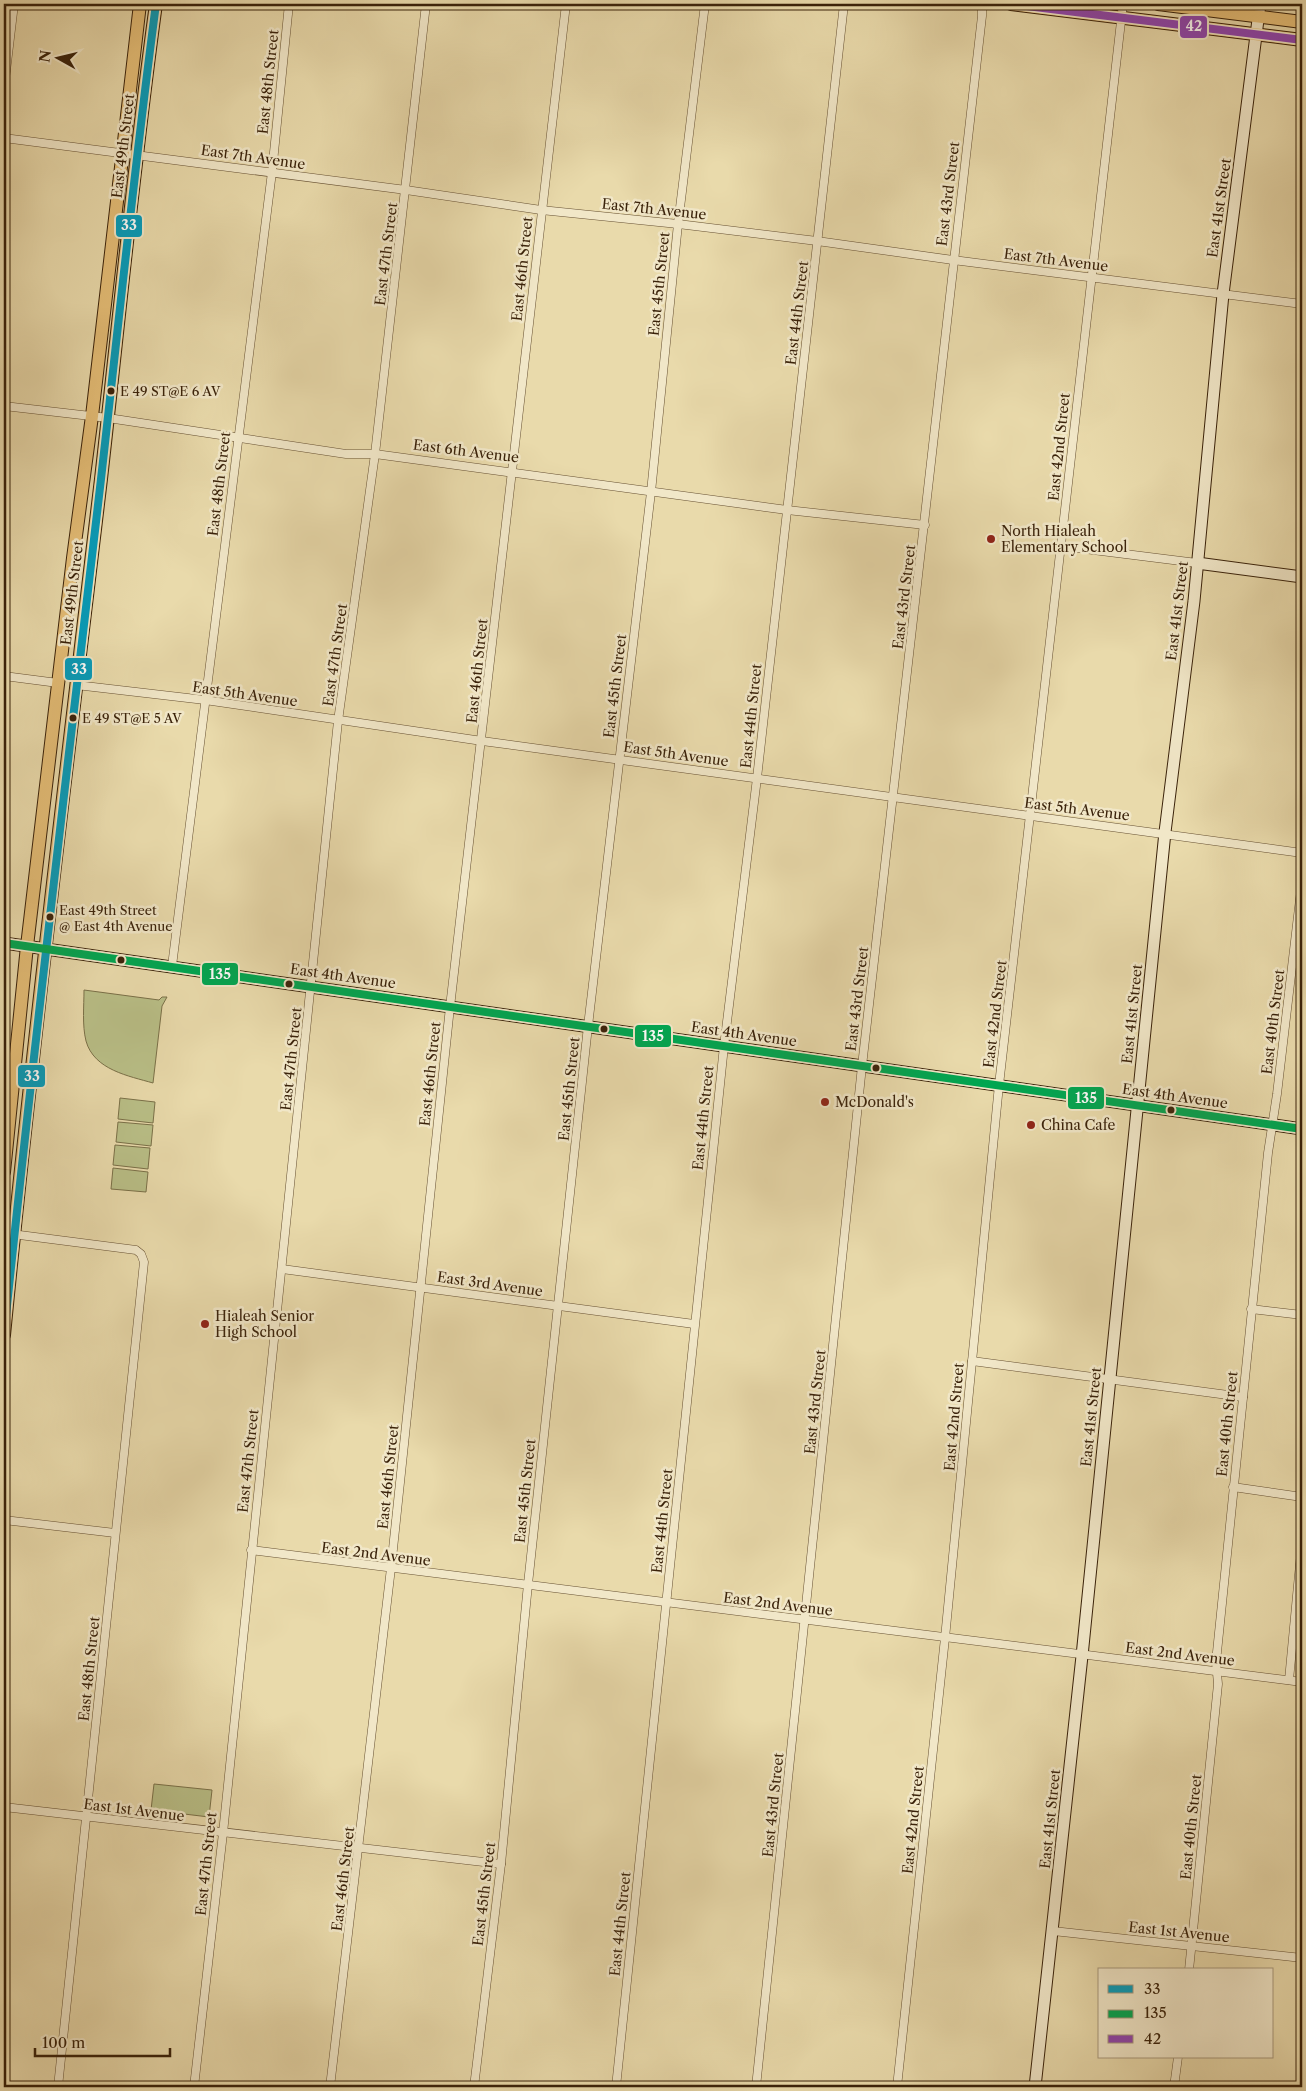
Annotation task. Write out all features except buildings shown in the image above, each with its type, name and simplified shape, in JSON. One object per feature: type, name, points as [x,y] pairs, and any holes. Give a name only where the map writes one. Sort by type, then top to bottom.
[{"type":"main road","name":"East 49th Street","points":[[4,1172],[27,946],[140,4]]},
{"type":"main road","name":"East 49th Street","points":[[4,1335],[9,1234],[68,759],[137,154],[156,4]]},
{"type":"main road","points":[[1011,4],[1302,40]]},
{"type":"main road","points":[[1158,4],[1259,10],[1302,22]]},
{"type":"main road","points":[[69,598],[73,609],[67,671],[76,685]]},
{"type":"main road","points":[[58,683],[66,697],[62,740],[63,750],[68,759]]},
{"type":"street","points":[[4,88],[14,4]]},
{"type":"street","name":"East 48th Street","points":[[172,966],[272,172],[289,4]]},
{"type":"street","name":"East 47th Street","points":[[194,2087],[223,1834],[338,721],[375,454],[426,4]]},
{"type":"street","name":"East 46th Street","points":[[330,2087],[360,1847],[450,1007],[566,4]]},
{"type":"street","name":"East 45th Street","points":[[474,2087],[500,1864],[588,1026],[651,492],[678,224],[704,4]]},
{"type":"street","name":"East 44th Street","points":[[616,2087],[724,1046],[844,4]]},
{"type":"street","name":"East 43rd Street","points":[[756,2087],[862,1066],[925,525],[982,4]]},
{"type":"street","name":"East 42nd Street","points":[[897,2087],[945,1638],[999,1085],[1124,4]]},
{"type":"street","name":"East 41st Street","points":[[1035,2087],[1082,1656],[1165,832],[1198,563],[1223,294],[1259,10]]},
{"type":"street","name":"East 7th Avenue","points":[[4,138],[272,172],[541,210],[817,240],[953,260],[1302,304]]},
{"type":"street","name":"East 6th Avenue","points":[[4,406],[108,418],[346,454],[375,454],[787,510],[925,525]]},
{"type":"street","points":[[1061,546],[1302,577]]},
{"type":"street","points":[[4,676],[58,683]]},
{"type":"street","name":"East 5th Avenue","points":[[76,685],[205,700],[482,741],[619,758],[1302,852]]},
{"type":"street","name":"East 40th Street","points":[[1189,1968],[1218,1671],[1216,1662],[1251,1308],[1302,882]]},
{"type":"street","name":"East 4th Avenue","points":[[4,944],[172,966],[1302,1129]]},
{"type":"street","name":"East 48th Street","points":[[9,1234],[136,1250],[141,1254],[144,1262],[58,2087]]},
{"type":"street","name":"East 3rd Avenue","points":[[282,1269],[694,1324]]},
{"type":"street","points":[[1251,1308],[1302,1315]]},
{"type":"street","points":[[972,1361],[1243,1397]]},
{"type":"street","points":[[1233,1487],[1302,1497]]},
{"type":"street","points":[[4,1520],[115,1533]]},
{"type":"street","points":[[1289,1680],[1302,1543]]},
{"type":"street","name":"East 2nd Avenue","points":[[251,1550],[805,1619],[1082,1656],[1302,1682]]},
{"type":"street","name":"East 1st Avenue","points":[[4,1808],[500,1864]]},
{"type":"street","name":"East 1st Avenue","points":[[1053,1931],[1302,1958]]},
{"type":"street","points":[[1174,2087],[1178,2058]]},
{"type":"green space","points":[[84,990],[159,1000],[162,997],[167,997],[162,1006],[153,1083],[123,1074],[104,1065],[90,1051],[84,1029]]},
{"type":"green space","points":[[120,1098],[155,1102],[153,1123],[118,1119]]},
{"type":"green space","points":[[118,1122],[153,1125],[151,1146],[116,1142]]},
{"type":"green space","points":[[115,1145],[150,1148],[148,1169],[113,1165]]},
{"type":"green space","points":[[113,1168],[148,1172],[146,1192],[111,1189]]},
{"type":"green space","points":[[154,1784],[212,1790],[209,1817],[151,1810]]},
{"type":"transit line","name":"33","points":[[4,1335],[134,182],[156,4]]},
{"type":"transit line","name":"42","points":[[1011,4],[1302,40]]},
{"type":"transit line","name":"135","points":[[4,943],[1302,1129]]},
{"type":"place","name":"E 49 ST@E 6 AV","points":[[111,391]]},
{"type":"place","name":"North Hialeah Elementary School","points":[[991,539]]},
{"type":"place","name":"E 49 ST@E 5 AV","points":[[73,718]]},
{"type":"place","name":"East 49th Street @ East 4th Avenue","points":[[50,917]]},
{"type":"place","name":"McDonald's","points":[[825,1102]]},
{"type":"place","name":"China Cafe","points":[[1031,1125]]},
{"type":"place","name":"Hialeah Senior High School","points":[[205,1324]]}]
